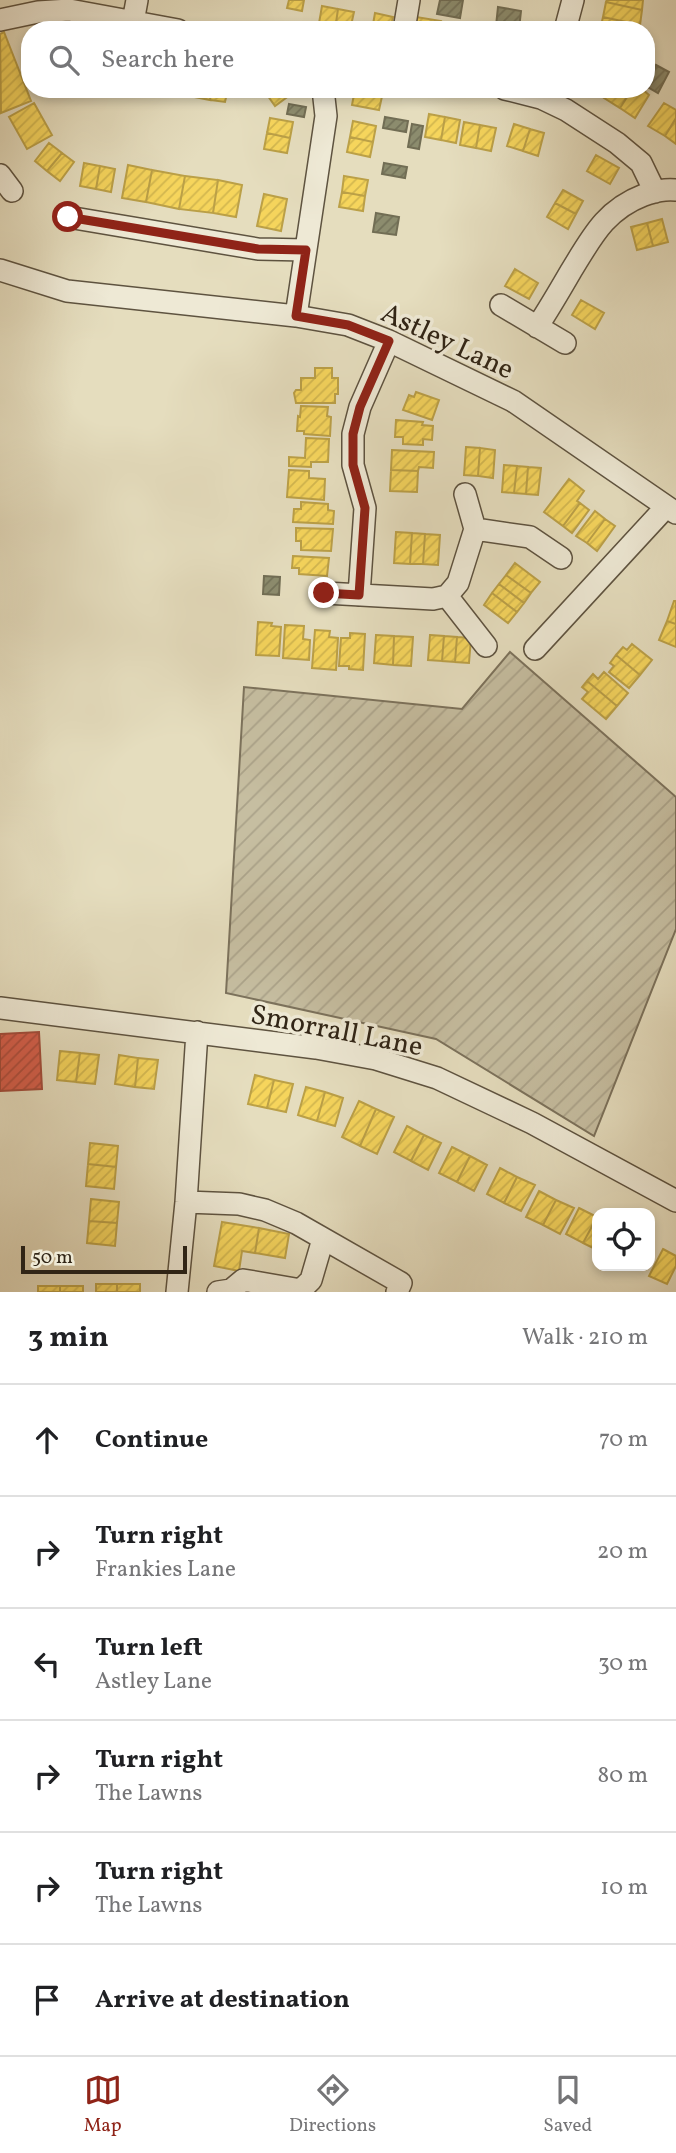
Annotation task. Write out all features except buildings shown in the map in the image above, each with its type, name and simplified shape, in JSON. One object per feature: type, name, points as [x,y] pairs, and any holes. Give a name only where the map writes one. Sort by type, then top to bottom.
[{"type":"street","points":[[133,21],[137,0]]},
{"type":"street","points":[[406,21],[409,0]]},
{"type":"street","points":[[567,21],[573,0]]},
{"type":"street","points":[[0,20],[38,12],[69,10],[128,21]]},
{"type":"street","points":[[296,316],[326,117],[324,98]]},
{"type":"street","points":[[537,327],[597,228],[630,200],[665,191],[632,154],[549,98]]},
{"type":"street","points":[[68,217],[258,249],[306,250]]},
{"type":"street","name":"Astley Lane","points":[[0,270],[66,291],[296,316],[348,325],[389,341],[513,401],[671,510]]},
{"type":"street","points":[[501,305],[565,343]]},
{"type":"street","points":[[359,595],[365,508],[353,465],[353,434],[360,407],[389,341]]},
{"type":"street","points":[[324,593],[433,599],[447,596],[458,583],[475,529],[465,494]]},
{"type":"street","points":[[535,649],[671,510]]},
{"type":"street","points":[[475,529],[530,537],[561,558]]},
{"type":"street","points":[[447,596],[486,646]]},
{"type":"street","name":"Smorrall Lane","points":[[0,1008],[316,1048],[376,1059],[436,1078],[532,1123],[676,1201]]},
{"type":"street","points":[[177,1292],[197,1032]]},
{"type":"street","points":[[186,1202],[239,1204],[265,1210],[296,1223],[399,1287]]},
{"type":"street","points":[[218,1292],[231,1290],[243,1280],[305,1289],[311,1280],[323,1239]]},
{"type":"shaded area","points":[[510,652],[676,797],[676,929],[594,1136],[436,1039],[226,993],[244,687],[462,709]]},
{"type":"route","points":[[68,217],[258,249],[306,250],[296,316],[348,325],[389,341],[360,407],[353,434],[353,465],[365,508],[359,595],[324,593]]}]
